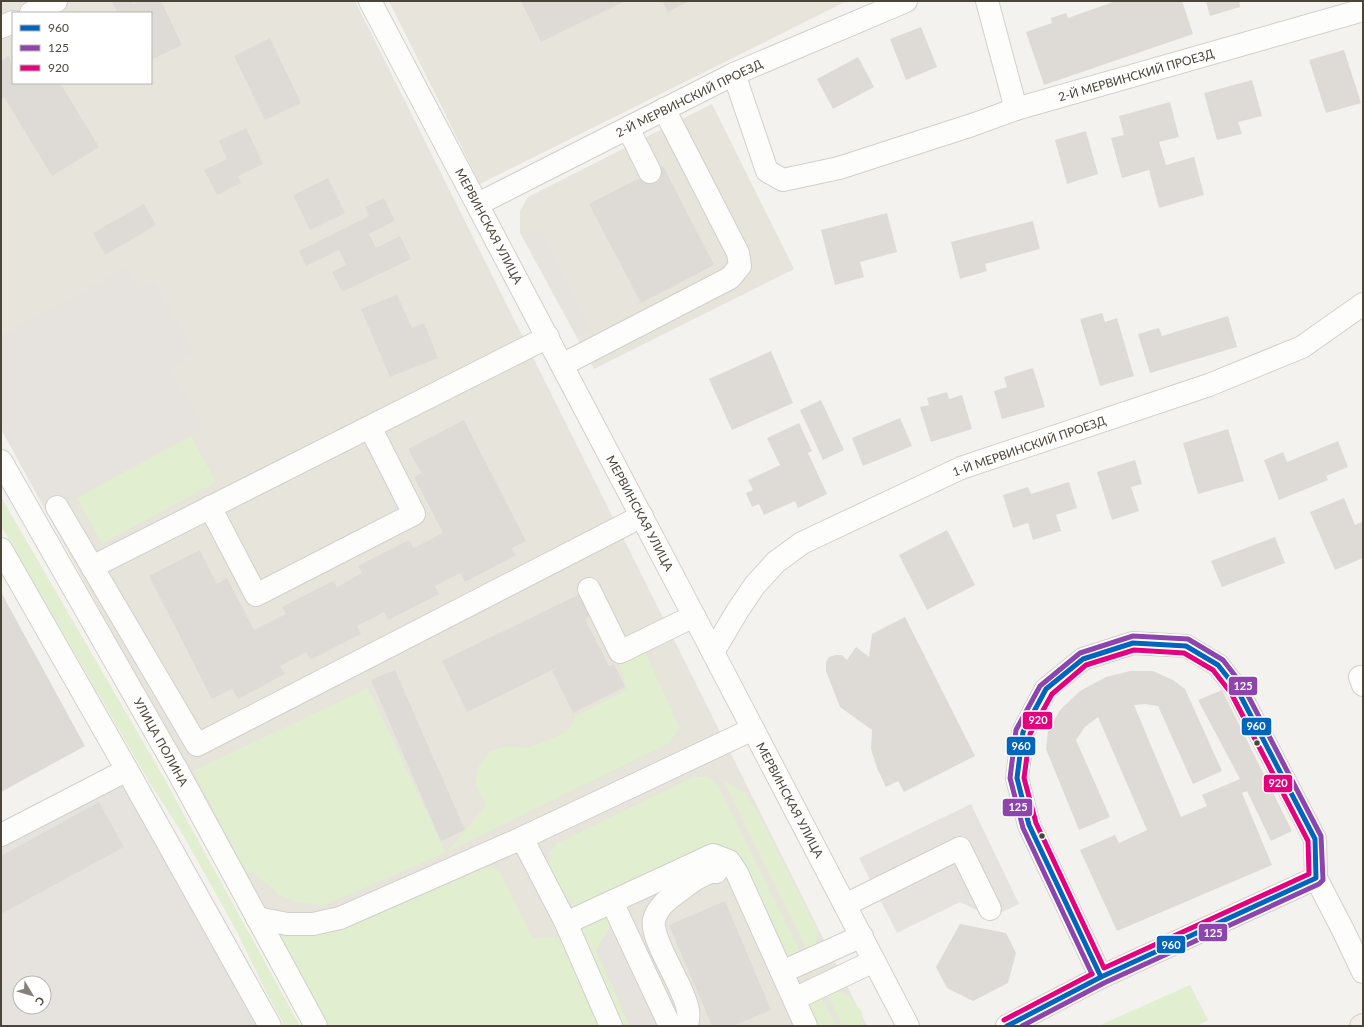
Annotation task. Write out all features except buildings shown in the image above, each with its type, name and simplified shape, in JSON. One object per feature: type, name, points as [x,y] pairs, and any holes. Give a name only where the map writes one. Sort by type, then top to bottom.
[{"type":"street","points":[[33,12],[56,1]]},
{"type":"street","name":"МЕРВИНСКАЯ УЛИЦА","points":[[370,1],[642,516],[908,1026]]},
{"type":"street","name":"2-Й МЕРВИНСКИЙ ПРОЕЗД","points":[[478,204],[734,74],[906,1]]},
{"type":"street","points":[[987,1],[1016,109]]},
{"type":"street","name":"2-Й МЕРВИНСКИЙ ПРОЕЗД","points":[[734,74],[767,171],[783,180],[839,168],[972,125],[1016,109],[1363,10]]},
{"type":"street","points":[[1,27],[12,22]]},
{"type":"street","points":[[562,364],[730,278],[740,266],[738,253],[664,109]]},
{"type":"street","points":[[628,128],[650,172]]},
{"type":"street","name":"1-Й МЕРВИНСКИЙ ПРОЕЗД","points":[[713,652],[754,585],[776,562],[802,543],[961,468],[1210,385],[1302,347],[1363,304]]},
{"type":"street","points":[[92,567],[548,337]]},
{"type":"street","points":[[210,507],[256,595],[414,514],[370,427]]},
{"type":"street","name":"УЛИЦА ПОЛИНА","points":[[1,461],[177,770],[316,1026]]},
{"type":"street","points":[[57,507],[197,745],[642,516]]},
{"type":"street","points":[[1,549],[270,1026]]},
{"type":"street","points":[[589,589],[620,652],[694,616]]},
{"type":"street","points":[[1101,978],[1029,825],[1017,778],[1023,732],[1046,689],[1084,660],[1133,643],[1186,646],[1218,666],[1237,689],[1315,839],[1316,878],[1363,972]]},
{"type":"street","points":[[257,918],[287,924],[313,924],[340,918],[522,838],[753,729]]},
{"type":"street","points":[[1,835],[127,770]]},
{"type":"street","points":[[522,838],[566,923],[611,1026]]},
{"type":"street","points":[[845,905],[960,848],[990,909]]},
{"type":"street","points":[[566,923],[713,855],[729,861],[737,874],[806,1026]]},
{"type":"street","points":[[687,1026],[688,1011],[684,998],[656,936],[654,921],[659,909],[669,899],[701,875],[714,871],[725,877],[733,889],[753,928],[764,934]]},
{"type":"street","points":[[1007,1026],[1101,978],[1316,878]]},
{"type":"street","points":[[612,902],[670,1026]]},
{"type":"street","points":[[782,972],[862,936]]},
{"type":"street","points":[[794,999],[874,961]]},
{"type":"shaded area","points":[[1,1],[355,1],[867,1026],[327,1026],[1,429]]},
{"type":"shaded area","points":[[389,1],[847,1],[480,184]]},
{"type":"shaded area","points":[[712,104],[794,269],[594,369],[520,233],[520,211],[528,197]]},
{"type":"shaded area","points":[[540,229],[591,328],[577,336],[525,237]]},
{"type":"shaded area","points":[[128,267],[140,289],[155,281],[194,354],[170,367],[203,427],[47,512],[1,428],[1,336]]},
{"type":"shaded area","points":[[127,770],[269,1026],[1,1026],[1,835]]},
{"type":"shaded area","points":[[971,804],[1019,904],[991,917],[960,902],[897,933],[859,858]]},
{"type":"shaded area","points":[[618,915],[670,1026],[630,1026],[596,950]]},
{"type":"green space","points":[[191,436],[216,482],[102,544],[77,498]]},
{"type":"green space","points":[[1,497],[164,778],[300,1026],[285,1026],[267,994],[236,930],[182,833],[151,785],[1,526]]},
{"type":"green space","points":[[642,646],[680,728],[669,743],[447,852],[486,805],[475,784],[478,767],[490,751],[508,746],[529,748],[568,731],[575,717],[627,689],[617,658]]},
{"type":"green space","points":[[368,688],[446,853],[325,905],[296,902],[279,895],[255,874],[245,870],[193,771]]},
{"type":"green space","points":[[693,777],[708,777],[718,786],[801,953],[798,956],[781,955],[733,851],[583,907],[573,906],[564,898],[548,864],[549,853],[558,843]]},
{"type":"green space","points":[[723,780],[744,792],[757,811],[818,931],[816,944],[807,951]]},
{"type":"green space","points":[[487,864],[500,872],[533,938],[560,938],[599,1026],[328,1026],[284,947],[281,935],[339,931],[471,868]]},
{"type":"green space","points":[[602,914],[615,920],[596,950],[630,1026],[620,1026],[583,942],[581,928],[589,916]]},
{"type":"green space","points":[[1190,985],[1208,1020],[1196,1026],[1098,1026]]},
{"type":"green space","points":[[837,990],[850,997],[862,1012],[863,1026],[842,1026],[827,993]]},
{"type":"green space","points":[[820,995],[837,1026],[820,1026],[813,1023],[809,1006]]},
{"type":"transit line","name":"125","points":[[1022,1026],[1104,983],[1319,884],[1323,880],[1321,836],[1243,686],[1223,660],[1188,639],[1133,636],[1080,653],[1040,686],[1016,730],[1010,778],[1023,828],[1092,974]]},
{"type":"transit line","name":"960","points":[[1133,643],[1186,646],[1218,665],[1237,689],[1315,839],[1316,878],[1101,977],[1029,825],[1017,778],[1023,732],[1046,689],[1083,659],[1133,643]]},
{"type":"transit line","name":"920","points":[[1134,650],[1184,653],[1213,670],[1231,693],[1308,841],[1309,874],[1104,968],[1036,823],[1024,778],[1030,734],[1052,694],[1086,665],[1134,650]]},
{"type":"transit line","name":"920","points":[[1004,1020],[1092,974]]},
{"type":"transit line","name":"960","points":[[1007,1026],[1101,977]]}]
